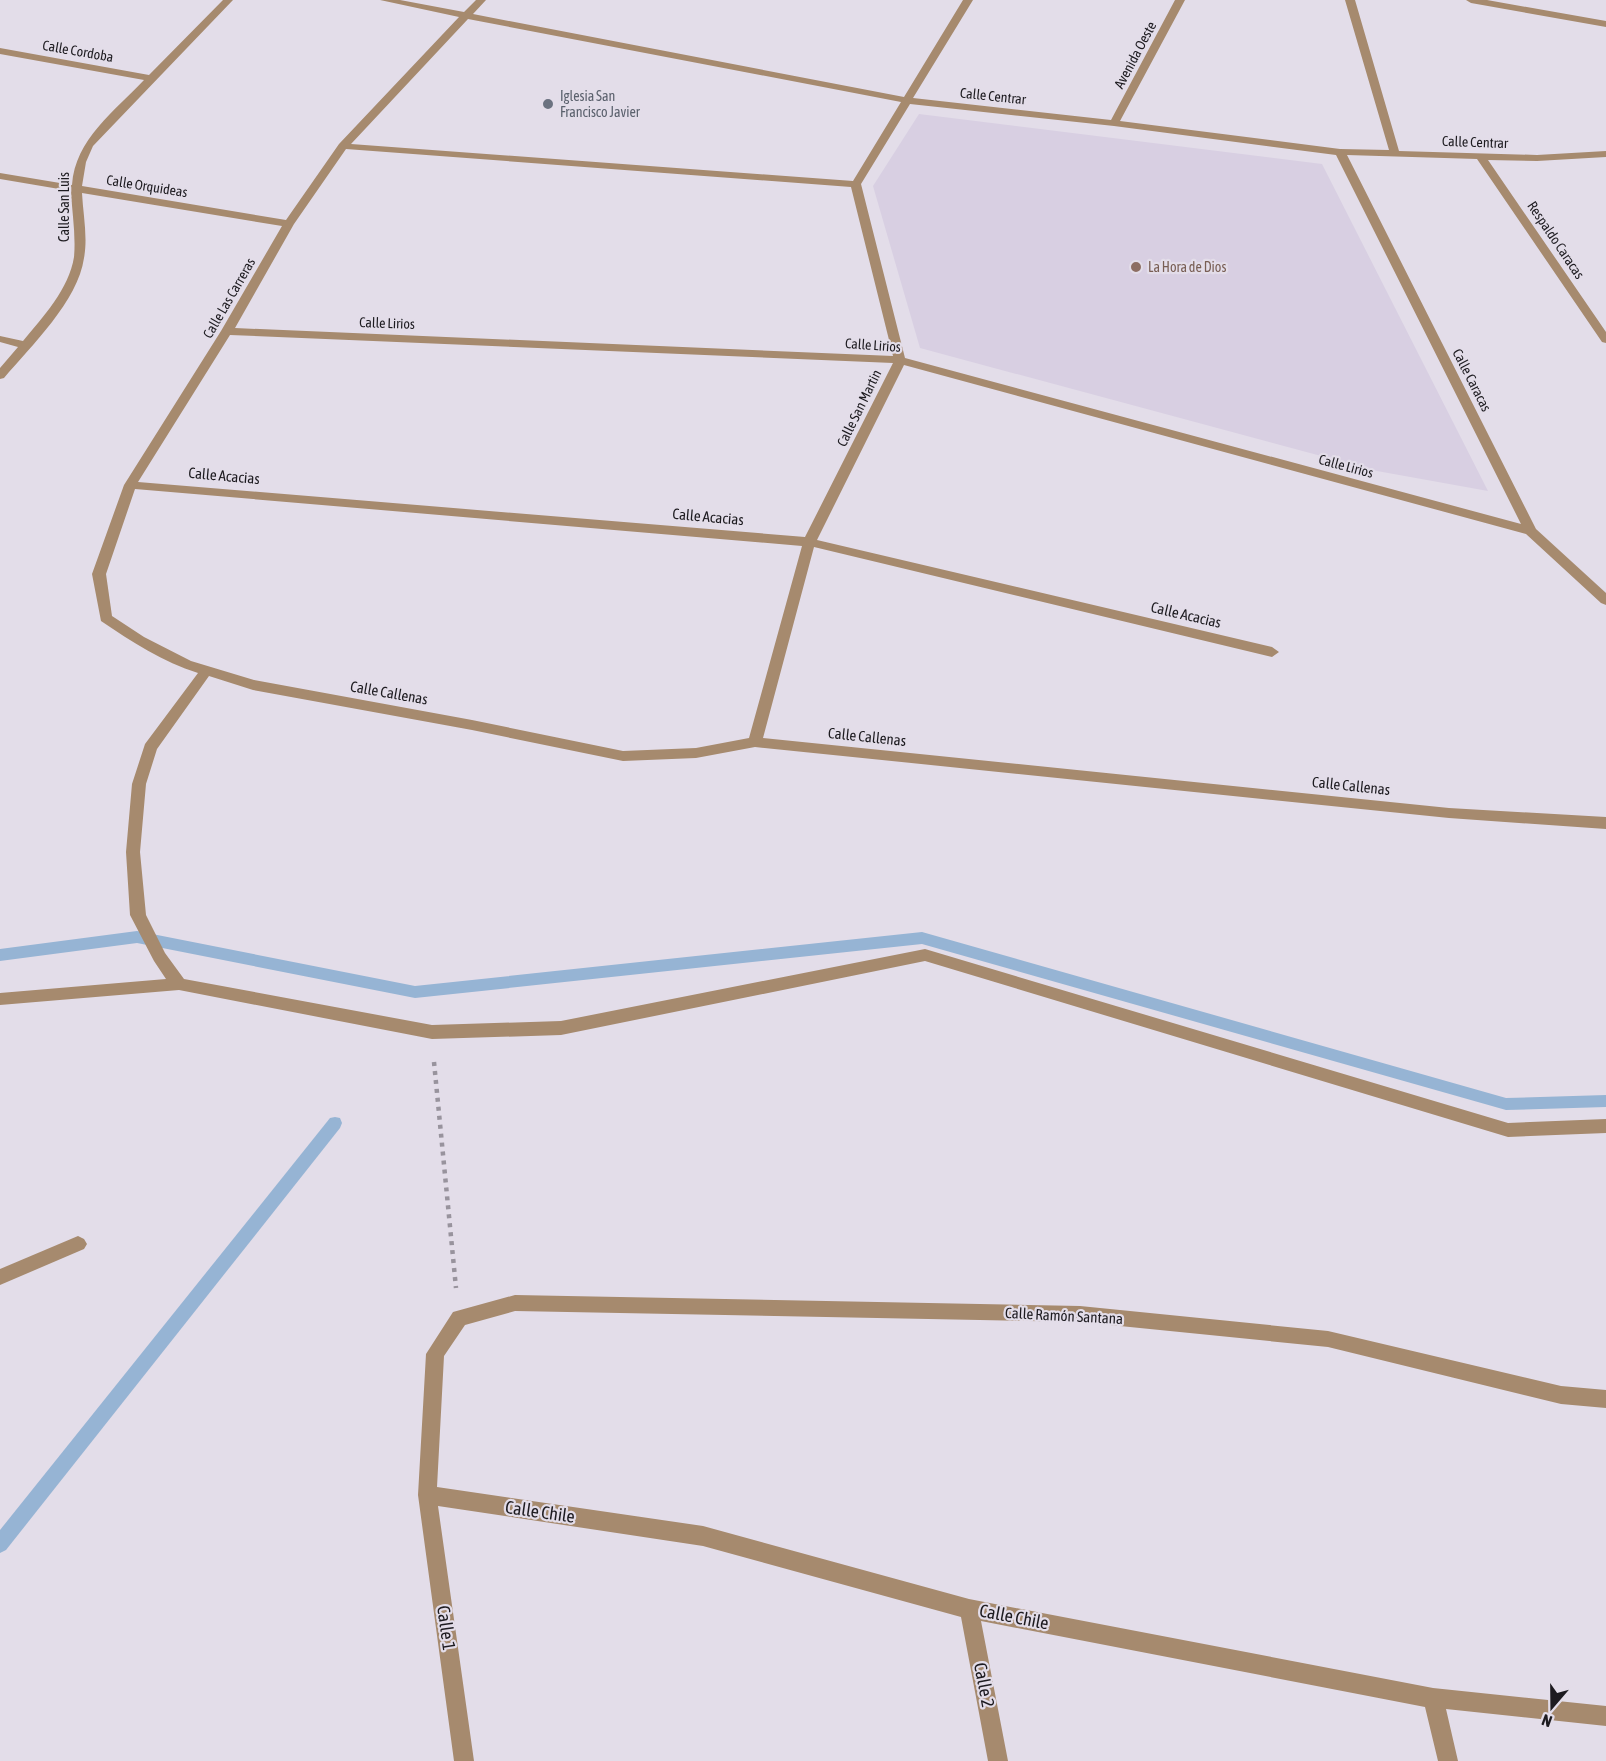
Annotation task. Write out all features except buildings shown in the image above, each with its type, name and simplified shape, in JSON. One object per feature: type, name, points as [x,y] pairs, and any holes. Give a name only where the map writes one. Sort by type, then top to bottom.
[{"type":"street","name":"Calle San Luis","points":[[0,375],[26,345],[60,299],[79,259],[76,190],[79,165],[86,148],[228,0]]},
{"type":"street","name":"Calle Centrar","points":[[385,0],[905,100],[1114,123],[1340,152],[1537,158],[1606,154]]},
{"type":"street","name":"Calle Las Carreras","points":[[139,640],[106,618],[99,574],[130,484],[227,331],[289,224],[343,146],[481,0]]},
{"type":"street","points":[[343,146],[856,184],[905,100],[969,0]]},
{"type":"street","name":"Avenida Oeste","points":[[1114,123],[1180,0]]},
{"type":"street","points":[[1350,0],[1395,154]]},
{"type":"street","points":[[1471,0],[1606,24]]},
{"type":"street","name":"Calle Cordoba","points":[[0,51],[151,78]]},
{"type":"street","name":"Calle Caracas","points":[[1340,152],[1531,531],[1606,600]]},
{"type":"street","name":"Respaldo Caracas","points":[[1480,156],[1606,340]]},
{"type":"street","name":"Calle Orquideas","points":[[0,176],[289,224]]},
{"type":"street","name":"Calle San Martin","points":[[755,742],[809,542],[900,360],[856,184]]},
{"type":"street","name":"Calle Lirios","points":[[227,331],[900,360],[1531,531]]},
{"type":"street","points":[[0,339],[26,345]]},
{"type":"street","name":"Calle Acacias","points":[[130,484],[809,542],[1272,652]]},
{"type":"street","name":"Calle Callenas","points":[[139,640],[186,664],[253,685],[472,725],[623,756],[696,753],[755,742],[1449,813],[1606,824]]},
{"type":"street","points":[[180,984],[159,957],[138,915],[133,852],[139,784],[150,748],[206,671]]},
{"type":"street","points":[[0,999],[180,984],[432,1032],[561,1028],[925,955],[1508,1130],[1606,1126]]},
{"type":"street","points":[[0,1277],[78,1244]]},
{"type":"street","name":"Calle Ramón Santana","points":[[459,1318],[515,1303],[1080,1314],[1328,1339],[1561,1395],[1606,1399]]},
{"type":"street","name":"Calle 1","points":[[459,1318],[435,1354],[427,1495],[464,1761]]},
{"type":"street","name":"Calle Chile","points":[[427,1495],[703,1536],[969,1609],[1433,1698],[1606,1716]]},
{"type":"street","name":"Calle 2","points":[[969,1609],[998,1761]]},
{"type":"street","points":[[1433,1698],[1448,1761]]},
{"type":"path","points":[[432,1032],[459,1318]]},
{"type":"shaded area","name":"La Hora de Dios","points":[[919,114],[1322,164],[1488,491],[1377,471],[920,348],[873,186]]},
{"type":"waterway","points":[[0,955],[137,937],[415,992],[922,938],[1506,1104],[1606,1101]]},
{"type":"waterway","points":[[0,1544],[335,1123]]},
{"type":"place","name":"Iglesia San Francisco Javier","points":[[548,104]]},
{"type":"place","name":"La Hora de Dios","points":[[1136,267]]}]
